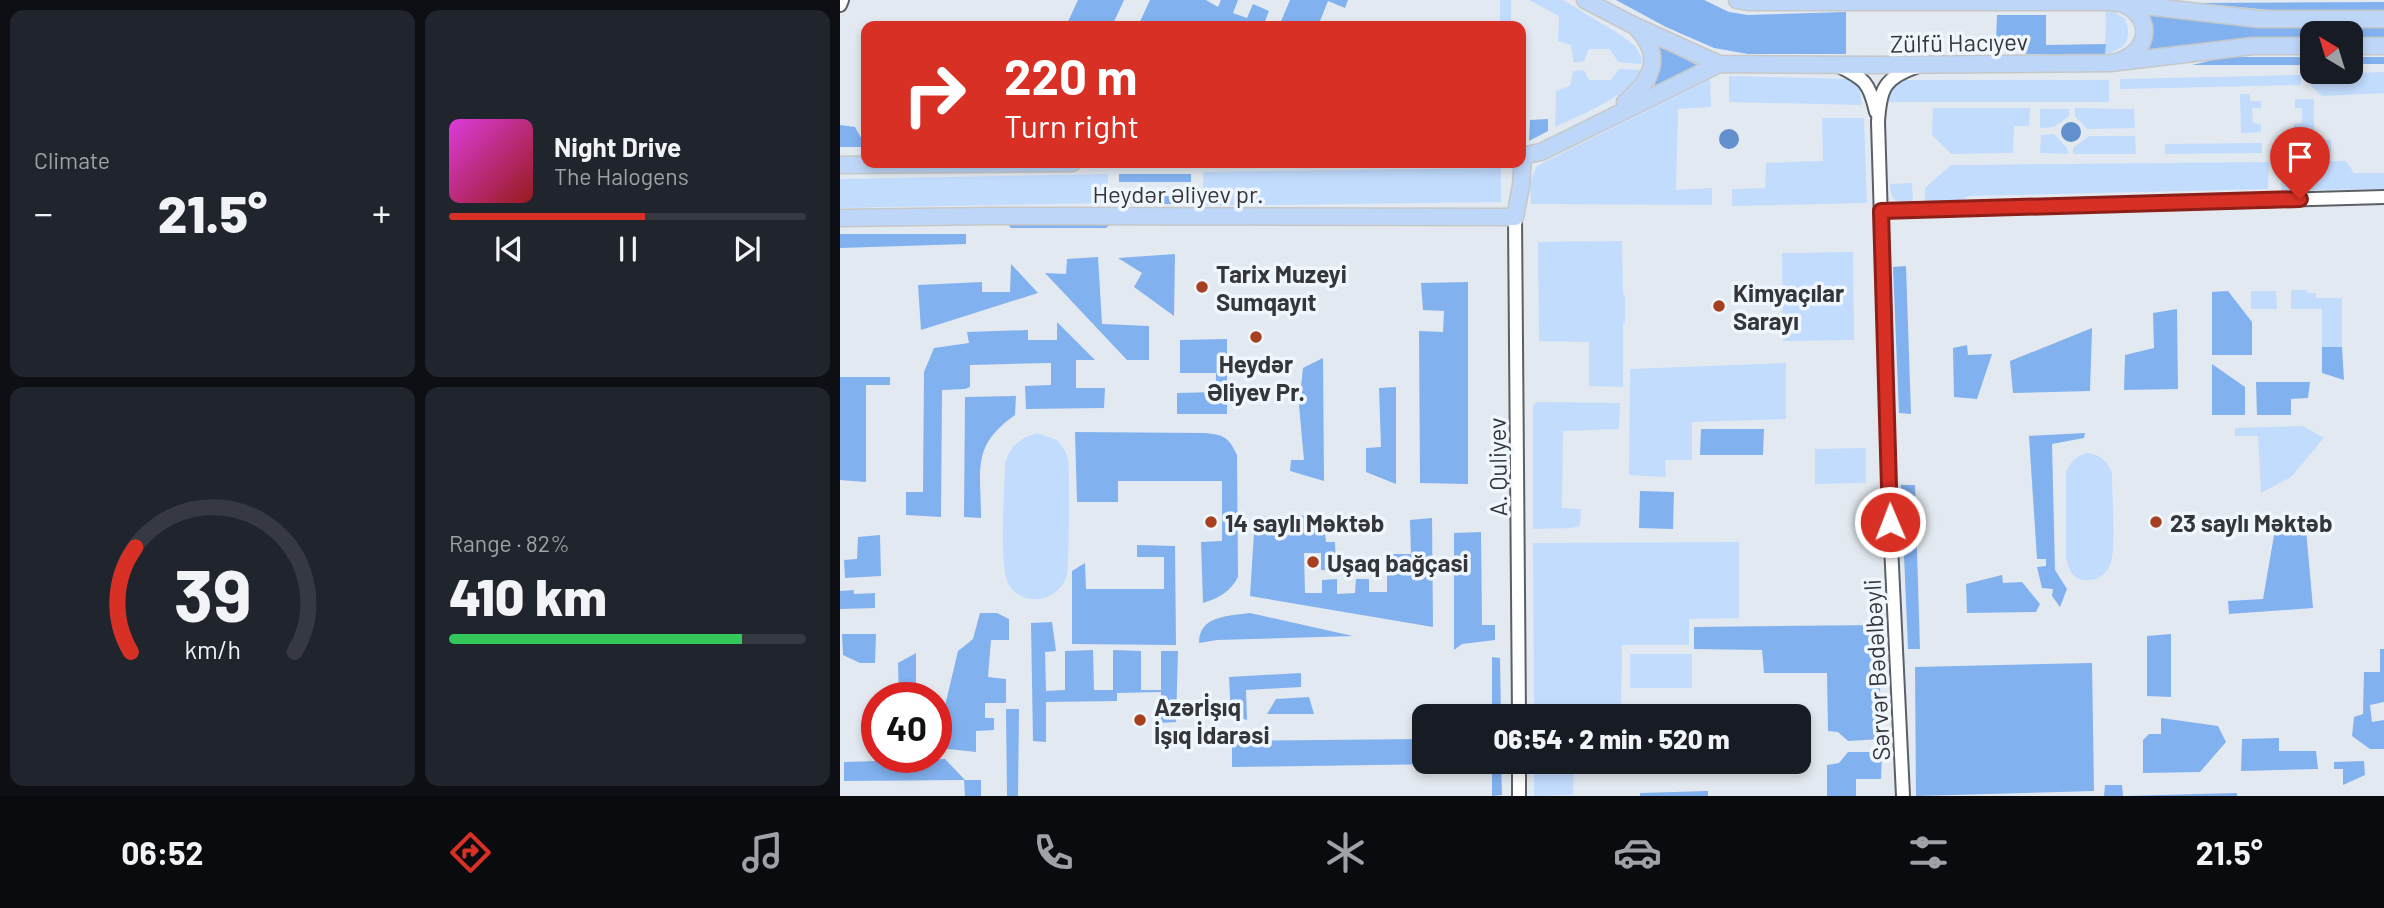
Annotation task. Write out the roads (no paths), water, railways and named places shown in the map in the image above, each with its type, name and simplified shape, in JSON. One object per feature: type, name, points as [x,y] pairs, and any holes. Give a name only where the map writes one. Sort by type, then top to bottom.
[{"type":"main road","points":[[1585,0],[1616,16]]},
{"type":"main road","points":[[1599,0],[1616,16]]},
{"type":"main road","name":"Zülfü Hacıyev","points":[[1737,0],[2111,2],[2259,19],[2384,19]]},
{"type":"main road","points":[[2111,2],[2125,5],[2137,12],[2144,26],[2144,36],[2139,49],[2133,55],[2114,62]]},
{"type":"main road","name":"Zülfü Hacıyev","points":[[1616,16],[1719,64],[2114,62],[2253,46],[2300,46]]},
{"type":"main road","points":[[1602,121],[1643,87],[1651,73],[1653,57],[1650,49],[1633,25]]},
{"type":"main road","points":[[2363,46],[2384,46]]},
{"type":"main road","points":[[1526,155],[1541,152],[1719,64]]},
{"type":"main road","name":"Heydər Əliyev pr.","points":[[840,165],[861,165]]},
{"type":"main road","points":[[1515,217],[1522,168]]},
{"type":"main road","name":"Heydər Əliyev pr.","points":[[840,218],[1515,217]]},
{"type":"street","points":[[2145,5],[2173,0]]},
{"type":"street","points":[[1878,122],[1881,99],[1887,83],[1902,72],[1923,64]]},
{"type":"street","points":[[1837,65],[1862,78],[1868,85],[1878,122]]},
{"type":"street","name":"Sərvər Bədəlbəyli","points":[[1878,122],[1891,545],[1903,796]]},
{"type":"street","points":[[1881,211],[2384,197]]},
{"type":"street","name":"A. Quliyev","points":[[1515,217],[1519,704]]},
{"type":"street","points":[[1518,796],[1519,774]]},
{"type":"place","name":"Tarix Muzeyi Sumqayıt","points":[[1202,287]]},
{"type":"place","name":"Kimyaçılar Sarayı","points":[[1719,306]]},
{"type":"place","name":"Heydər Əliyev Pr.","points":[[1256,337]]},
{"type":"place","name":"14 saylı Məktəb","points":[[1211,522]]},
{"type":"place","name":"23 saylı Məktəb","points":[[2156,522]]},
{"type":"place","name":"Uşaq bağçasi","points":[[1313,562]]},
{"type":"place","name":"Azərİşıq İşıq İdarəsi","points":[[1140,720]]}]
